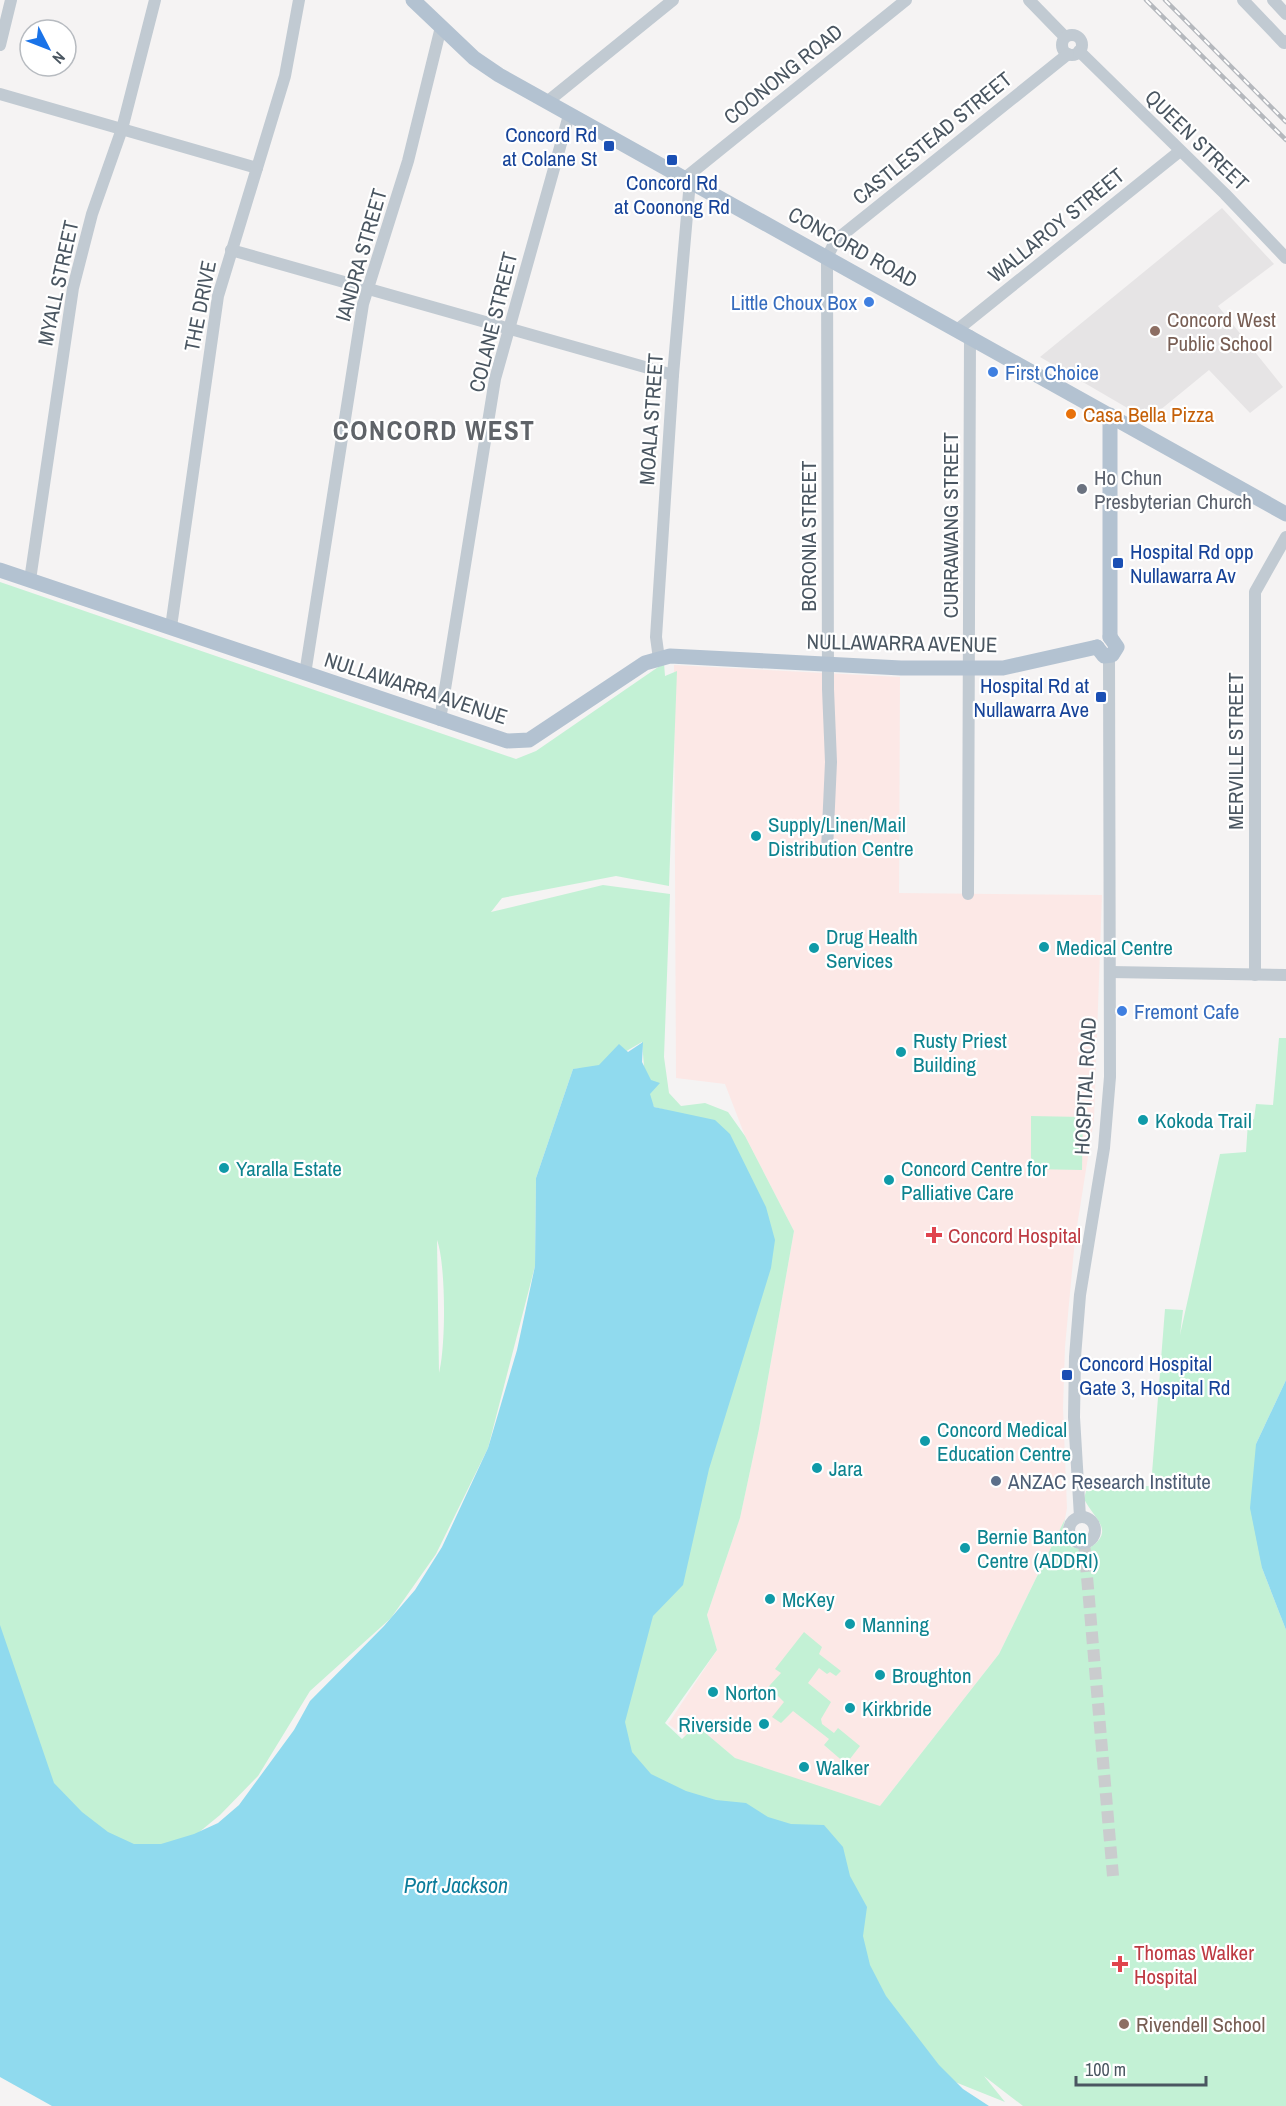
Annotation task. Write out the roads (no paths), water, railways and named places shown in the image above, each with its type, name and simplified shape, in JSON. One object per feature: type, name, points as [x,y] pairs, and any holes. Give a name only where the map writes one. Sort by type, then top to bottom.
[{"type":"main road","name":"CONCORD ROAD","points":[[413,0],[486,66],[569,115],[1286,514]]},
{"type":"main road","points":[[1103,652],[1101,639],[1110,637],[1110,415]]},
{"type":"main road","name":"NULLAWARRA AVENUE","points":[[0,570],[507,741],[529,740],[645,663],[659,659],[688,656],[828,664],[1003,668],[1103,652]]},
{"type":"street","points":[[0,45],[11,0]]},
{"type":"street","name":"MYALL STREET","points":[[30,580],[73,288],[92,214],[122,129],[155,0]]},
{"type":"street","name":"THE DRIVE","points":[[171,627],[218,296],[285,76],[299,0]]},
{"type":"street","points":[[547,102],[673,0]]},
{"type":"street","name":"COONONG ROAD","points":[[687,180],[906,0]]},
{"type":"street","points":[[1029,0],[1065,38],[1062,46],[1073,52]]},
{"type":"street","points":[[1243,0],[1284,43],[1286,41]]},
{"type":"street","points":[[1273,0],[1286,14]]},
{"type":"street","name":"IANDRA STREET","points":[[305,674],[363,304],[408,161],[441,27]]},
{"type":"street","name":"QUEEN STREET","points":[[1073,52],[1226,194],[1286,258]]},
{"type":"street","name":"CASTLESTEAD STREET","points":[[827,257],[836,240],[1073,52]]},
{"type":"street","points":[[0,94],[257,168]]},
{"type":"street","name":"COLANE STREET","points":[[440,720],[495,379],[569,115]]},
{"type":"street","name":"WALLAROY STREET","points":[[964,333],[1180,151]]},
{"type":"street","name":"MOALA STREET","points":[[659,659],[656,637],[687,180]]},
{"type":"street","points":[[231,250],[673,375]]},
{"type":"street","name":"BORONIA STREET","points":[[827,257],[828,664],[831,762],[827,850]]},
{"type":"street","name":"CURRAWANG STREET","points":[[964,333],[970,668],[968,894]]},
{"type":"street","name":"MERVILLE STREET","points":[[1255,975],[1255,592],[1286,537]]},
{"type":"street","name":"HOSPITAL ROAD","points":[[1080,1517],[1074,1417],[1075,1358],[1080,1295],[1107,1116],[1110,972],[1103,652]]},
{"type":"street","points":[[1110,972],[1286,975]]},
{"type":"water","name":"Port Jackson","points":[[643,1042],[642,1062],[651,1080],[660,1083],[650,1094],[654,1107],[715,1120],[730,1134],[766,1207],[775,1240],[771,1268],[709,1469],[683,1585],[653,1616],[625,1722],[632,1752],[651,1774],[686,1791],[716,1800],[746,1803],[768,1817],[791,1824],[824,1825],[843,1847],[850,1876],[867,1907],[863,1936],[870,1965],[886,1996],[939,2065],[963,2089],[989,2106],[52,2106],[0,2077],[0,1625],[54,1783],[82,1812],[108,1832],[134,1844],[161,1844],[194,1834],[218,1823],[239,1805],[294,1730],[310,1701],[384,1626],[415,1590],[442,1547],[488,1448],[517,1350],[535,1266],[536,1178],[573,1069],[599,1065],[619,1044],[628,1052]]},
{"type":"water","points":[[1286,1380],[1286,1630],[1262,1568],[1250,1508],[1256,1444]]},
{"type":"tunnel","points":[[1084,1542],[1113,1876]]},
{"type":"railway","points":[[1146,0],[1286,140]]},
{"type":"railway","points":[[1165,0],[1286,122]]},
{"type":"place","name":"Concord Rd at Colane St","points":[[609,146]]},
{"type":"place","name":"Concord Rd at Coonong Rd","points":[[672,160]]},
{"type":"place","name":"Little Choux Box","points":[[869,302]]},
{"type":"place","name":"Concord West Public School","points":[[1155,331]]},
{"type":"place","name":"First Choice","points":[[993,372]]},
{"type":"place","name":"Casa Bella Pizza","points":[[1071,414]]},
{"type":"place","name":"Ho Chun Presbyterian Church","points":[[1082,489]]},
{"type":"place","name":"Hospital Rd opp Nullawarra Av","points":[[1118,563]]},
{"type":"place","name":"Hospital Rd at Nullawarra Ave","points":[[1101,697]]},
{"type":"place","name":"Supply/Linen/Mail Distribution Centre","points":[[756,836]]},
{"type":"place","name":"Medical Centre","points":[[1044,947]]},
{"type":"place","name":"Drug Health Services","points":[[814,948]]},
{"type":"place","name":"Fremont Cafe","points":[[1122,1011]]},
{"type":"place","name":"Rusty Priest Building","points":[[901,1052]]},
{"type":"place","name":"Kokoda Trail","points":[[1143,1120]]},
{"type":"place","name":"Yaralla Estate","points":[[224,1168]]},
{"type":"place","name":"Concord Centre for Palliative Care","points":[[889,1180]]},
{"type":"place","name":"Concord Hospital","points":[[934,1235]]},
{"type":"place","name":"Concord Hospital Gate 3, Hospital Rd","points":[[1067,1375]]},
{"type":"place","name":"Concord Medical Education Centre","points":[[925,1441]]},
{"type":"place","name":"Jara","points":[[817,1468]]},
{"type":"place","name":"ANZAC Research Institute","points":[[996,1481]]},
{"type":"place","name":"Bernie Banton Centre (ADDRI)","points":[[965,1548]]},
{"type":"place","name":"McKey","points":[[770,1599]]},
{"type":"place","name":"Manning","points":[[850,1624]]},
{"type":"place","name":"Broughton","points":[[880,1675]]},
{"type":"place","name":"Norton","points":[[713,1692]]},
{"type":"place","name":"Kirkbride","points":[[850,1708]]},
{"type":"place","name":"Riverside","points":[[764,1724]]},
{"type":"place","name":"Walker","points":[[804,1767]]},
{"type":"place","name":"Thomas Walker Hospital","points":[[1120,1964]]},
{"type":"place","name":"Rivendell School","points":[[1124,2024]]},
{"type":"district","name":"CONCORD WEST","points":[[434,430]]}]
